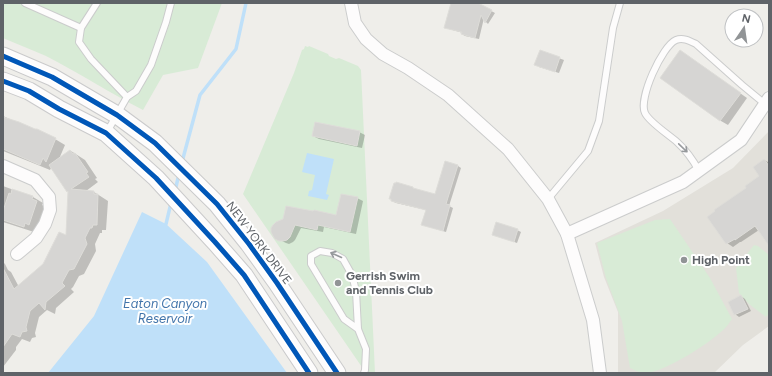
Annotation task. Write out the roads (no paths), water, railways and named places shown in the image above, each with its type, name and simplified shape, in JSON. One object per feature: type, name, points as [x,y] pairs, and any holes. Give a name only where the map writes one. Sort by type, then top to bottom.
[{"type":"main road","name":"NEW YORK DRIVE","points":[[3,56],[52,77],[117,115],[155,143],[217,204],[249,244],[337,373]]},
{"type":"main road","points":[[3,81],[29,91],[59,109],[106,133],[156,178],[244,275],[309,373]]},
{"type":"street","points":[[351,3],[355,22],[366,39],[383,54],[408,68],[448,95],[508,149],[548,200],[567,234],[593,320],[600,373]]},
{"type":"street","points":[[567,234],[683,182],[741,140],[767,101]]},
{"type":"street","points":[[3,166],[34,180],[49,196],[50,210],[45,224],[36,238],[17,254]]},
{"type":"lane","points":[[25,3],[81,28]]},
{"type":"lane","points":[[97,3],[81,28],[79,42],[91,60],[127,97]]},
{"type":"lane","points":[[106,133],[127,97],[136,91],[151,65],[171,3]]},
{"type":"lane","points":[[548,200],[588,151],[599,121],[613,28],[620,3]]},
{"type":"lane","points":[[699,171],[688,152],[647,117],[644,112],[643,104],[654,70],[662,55],[672,43],[678,39],[684,39],[696,44],[742,85],[767,101]]},
{"type":"lane","points":[[358,329],[344,319],[310,264],[311,256],[320,251],[332,253],[343,259],[352,276],[356,291],[358,329],[366,349],[364,373]]},
{"type":"water","points":[[307,153],[334,159],[326,194],[329,195],[327,200],[308,196],[309,191],[312,190],[315,175],[302,172]]},
{"type":"water","name":"Eaton Canyon Reservoir","points":[[142,212],[166,224],[207,262],[287,373],[48,373],[94,316]]},
{"type":"waterway","points":[[182,162],[200,95],[236,49],[246,3]]},
{"type":"waterway","points":[[175,191],[179,174]]},
{"type":"waterway","points":[[166,224],[171,203]]},
{"type":"place","name":"High Point","points":[[684,260]]},
{"type":"place","name":"Gerrish Swim and Tennis Club","points":[[338,283]]}]
